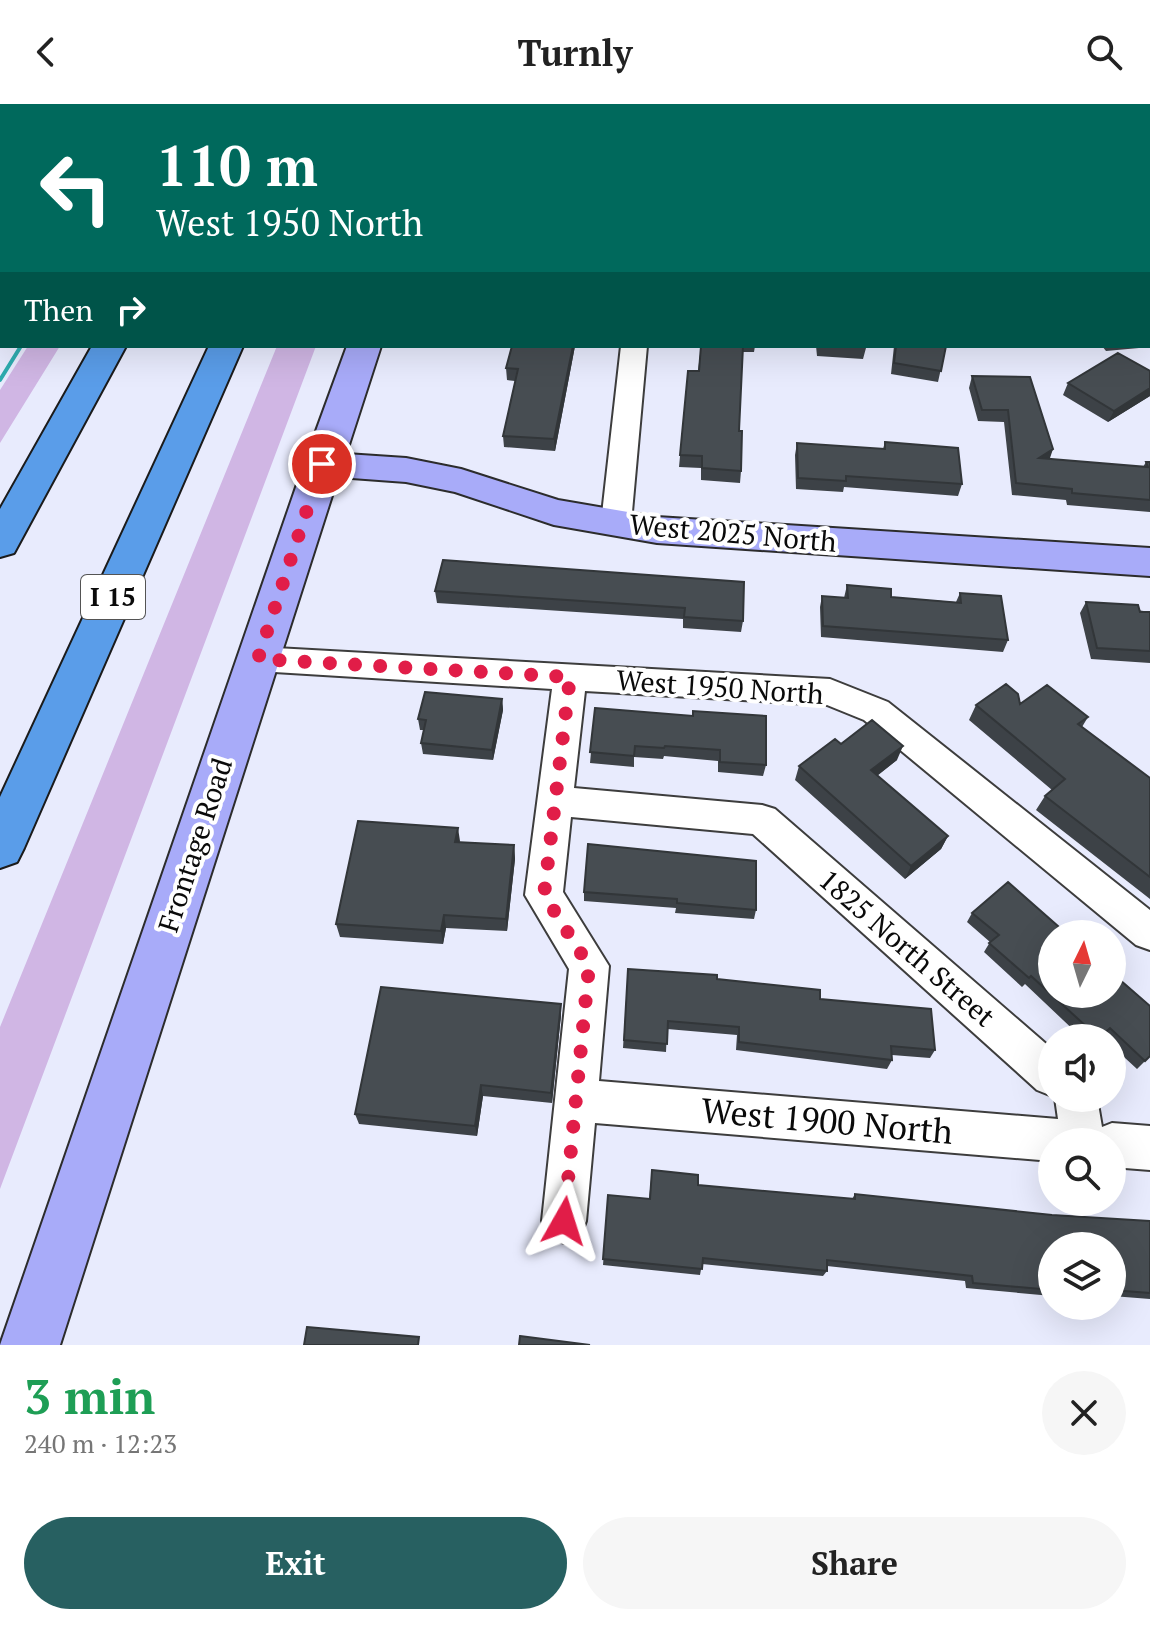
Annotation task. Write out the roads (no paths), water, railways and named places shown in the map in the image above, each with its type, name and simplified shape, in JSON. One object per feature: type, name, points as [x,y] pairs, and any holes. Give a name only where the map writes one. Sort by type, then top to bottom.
[{"type":"highway","points":[[0,543],[108,348]]},
{"type":"highway","name":"I 15","points":[[0,848],[225,348]]},
{"type":"street","name":"Frontage Road","points":[[29,1345],[363,348]]},
{"type":"street","points":[[616,523],[634,348]]},
{"type":"street","name":"West 2025 North","points":[[322,464],[406,470],[461,481],[554,512],[657,530],[1150,562]]},
{"type":"street","name":"West 1950 North","points":[[258,659],[830,692],[876,711],[1150,933]]},
{"type":"street","points":[[564,1221],[589,966],[544,895],[570,677]]},
{"type":"street","name":"1825 North Street","points":[[555,801],[762,820],[1038,1064]]},
{"type":"street","name":"West 1900 North","points":[[576,1100],[1038,1139]]},
{"type":"street","points":[[1126,1146],[1150,1148]]},
{"type":"railway","points":[[0,380],[20,348]]}]
